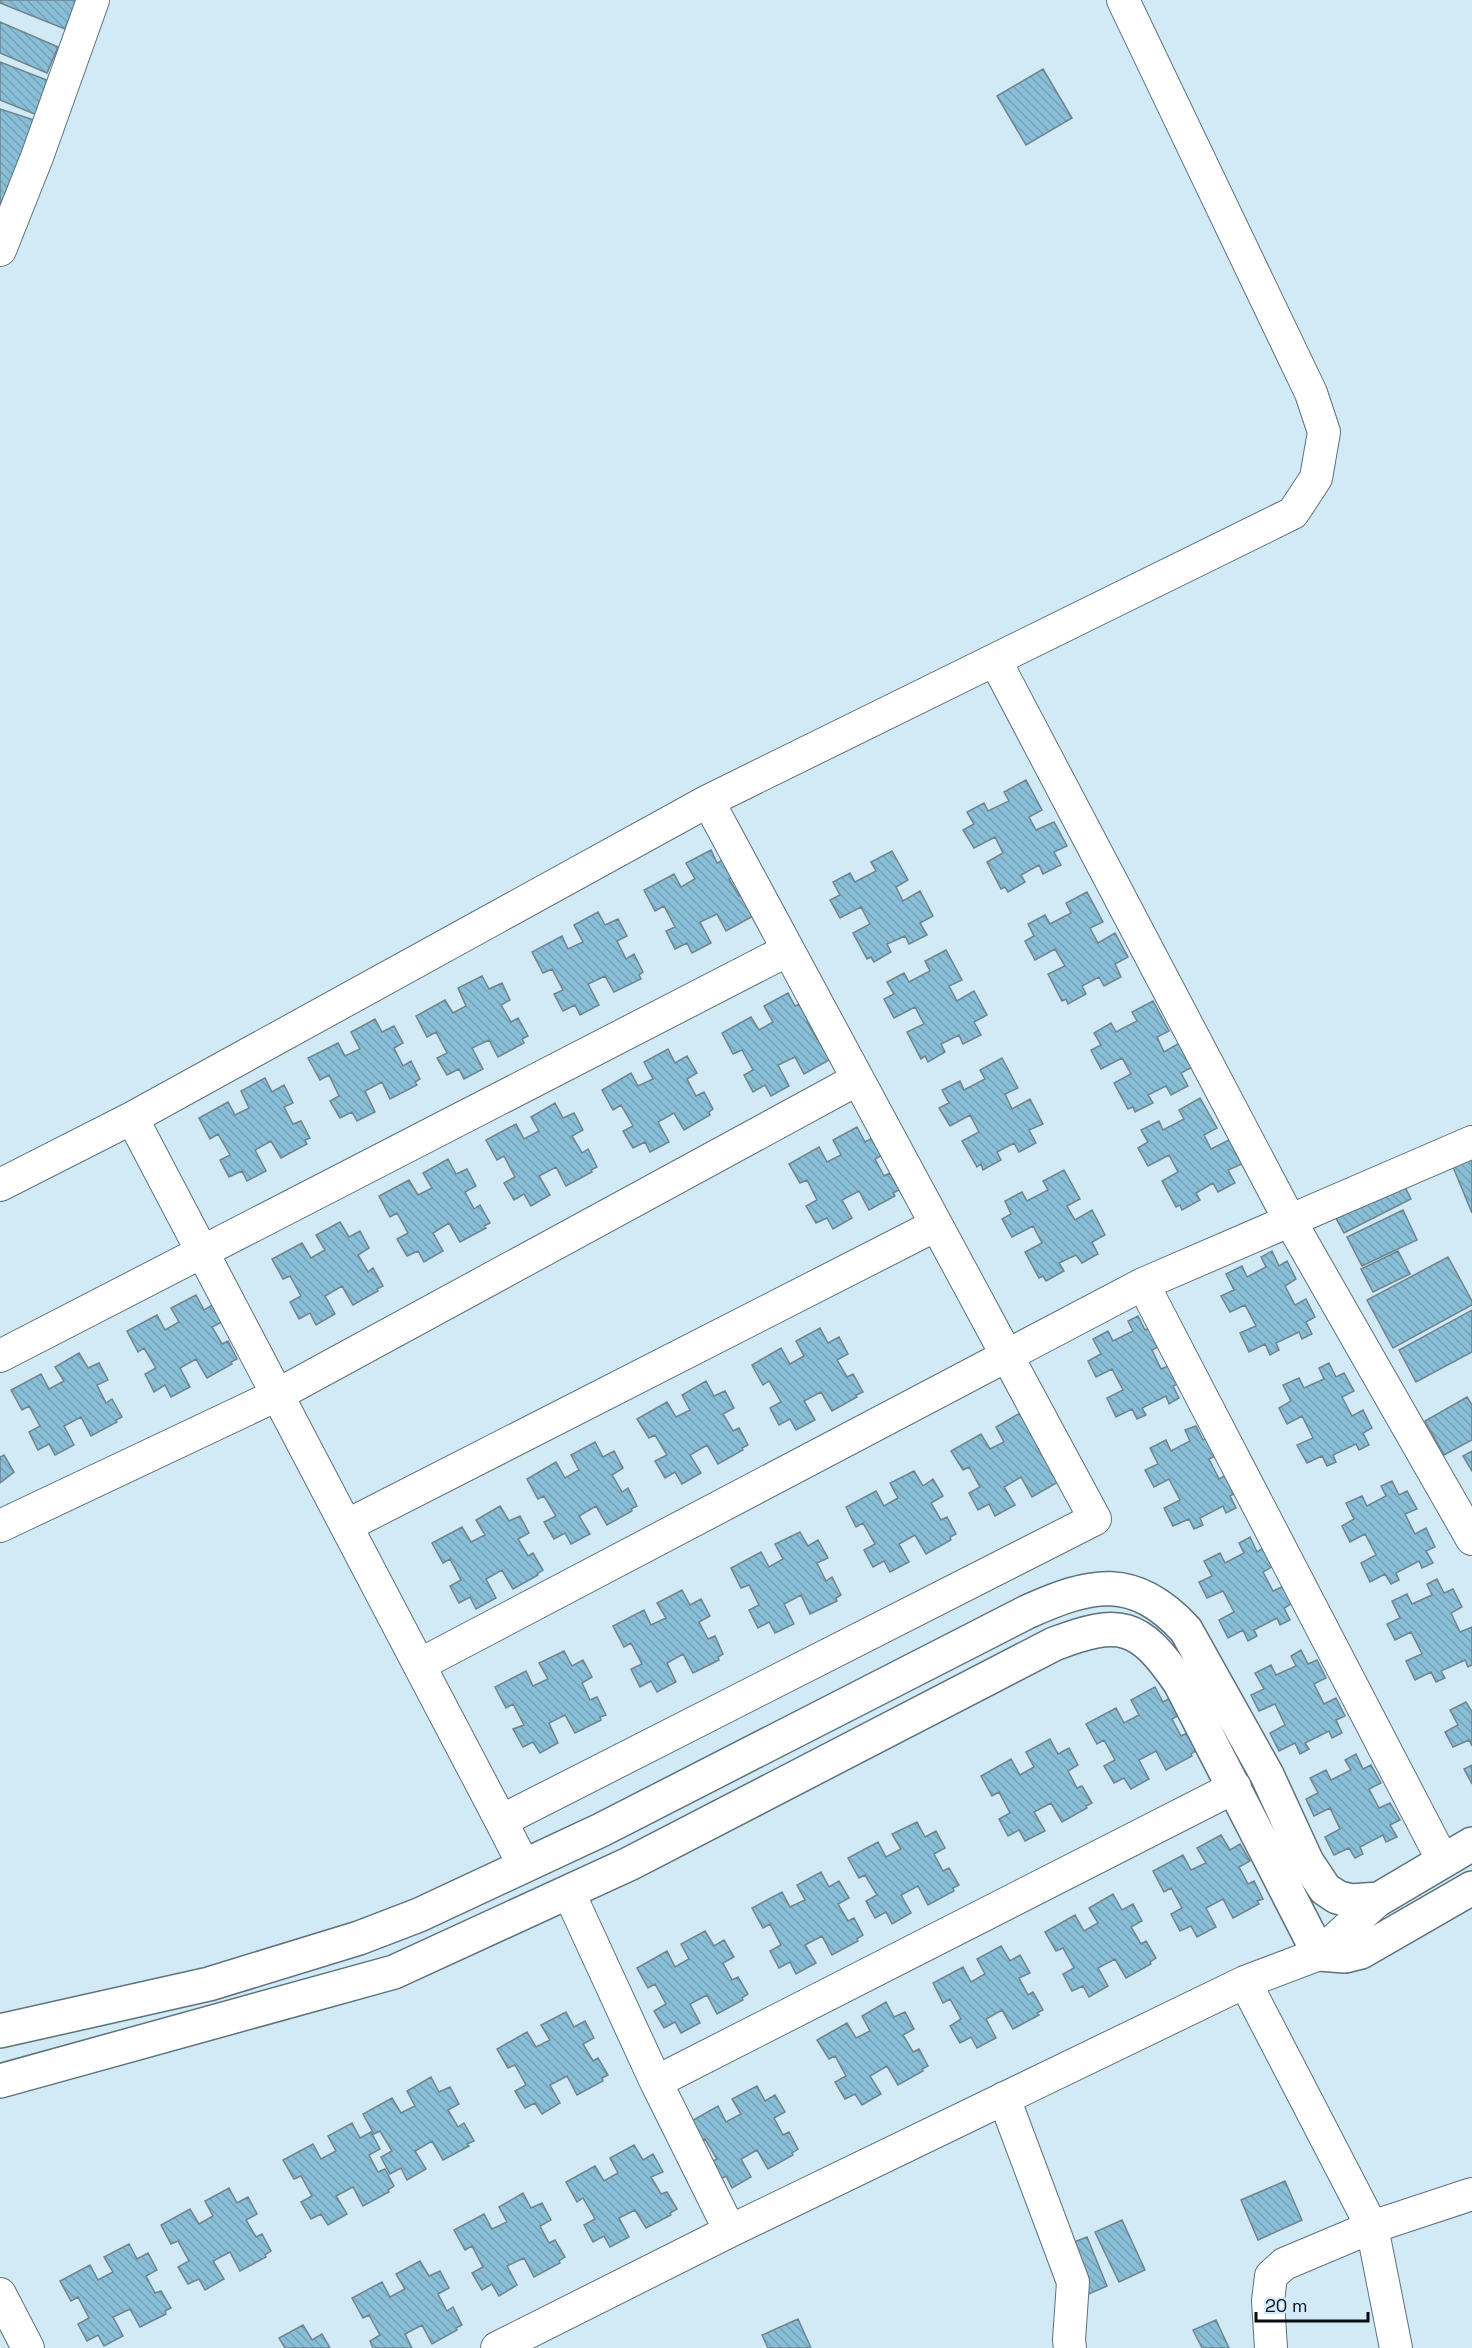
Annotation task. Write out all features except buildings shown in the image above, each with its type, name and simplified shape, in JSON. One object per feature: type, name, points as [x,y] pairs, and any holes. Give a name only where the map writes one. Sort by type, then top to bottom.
[{"type":"main road","points":[[0,2031],[209,1984],[359,1938],[418,1915],[601,1830],[1027,1612],[1059,1597],[1088,1589],[1111,1587],[1135,1592],[1172,1614],[1186,1630],[1268,1775],[1307,1862],[1324,1888],[1337,1897],[1351,1901],[1379,1899],[1472,1844]]},
{"type":"main road","points":[[0,2081],[394,1972],[569,1893],[1054,1644],[1085,1633],[1110,1628],[1132,1633],[1150,1645],[1167,1663],[1180,1683],[1319,1954],[1345,1956],[1361,1952],[1472,1888]]},
{"type":"street","points":[[0,250],[37,157],[93,0]]},
{"type":"street","points":[[0,1185],[132,1118],[708,801],[1293,513],[1316,478],[1324,432],[1311,393],[1123,0]]},
{"type":"street","points":[[995,660],[1290,1219],[1472,1539]]},
{"type":"street","points":[[501,1821],[1095,1519],[708,801]]},
{"type":"street","points":[[0,1356],[788,950]]},
{"type":"street","points":[[0,1526],[277,1395],[858,1078]]},
{"type":"street","points":[[132,1118],[524,1866]]},
{"type":"street","points":[[419,1665],[1143,1284],[1472,1142]]},
{"type":"street","points":[[346,1526],[936,1225]]},
{"type":"street","points":[[1143,1284],[1443,1861]]},
{"type":"street","points":[[656,2082],[1235,1787]]},
{"type":"street","points":[[569,1893],[656,2082],[730,2230]]},
{"type":"street","points":[[498,2348],[730,2230],[1245,1982],[1319,1954],[1379,1899]]},
{"type":"street","points":[[1245,1982],[1372,2226],[1396,2348]]},
{"type":"street","points":[[1004,2098],[1073,2282],[1070,2348]]},
{"type":"street","points":[[1271,2348],[1268,2301],[1271,2276],[1284,2264],[1372,2226],[1472,2194]]},
{"type":"street","points":[[0,2294],[28,2348]]}]
